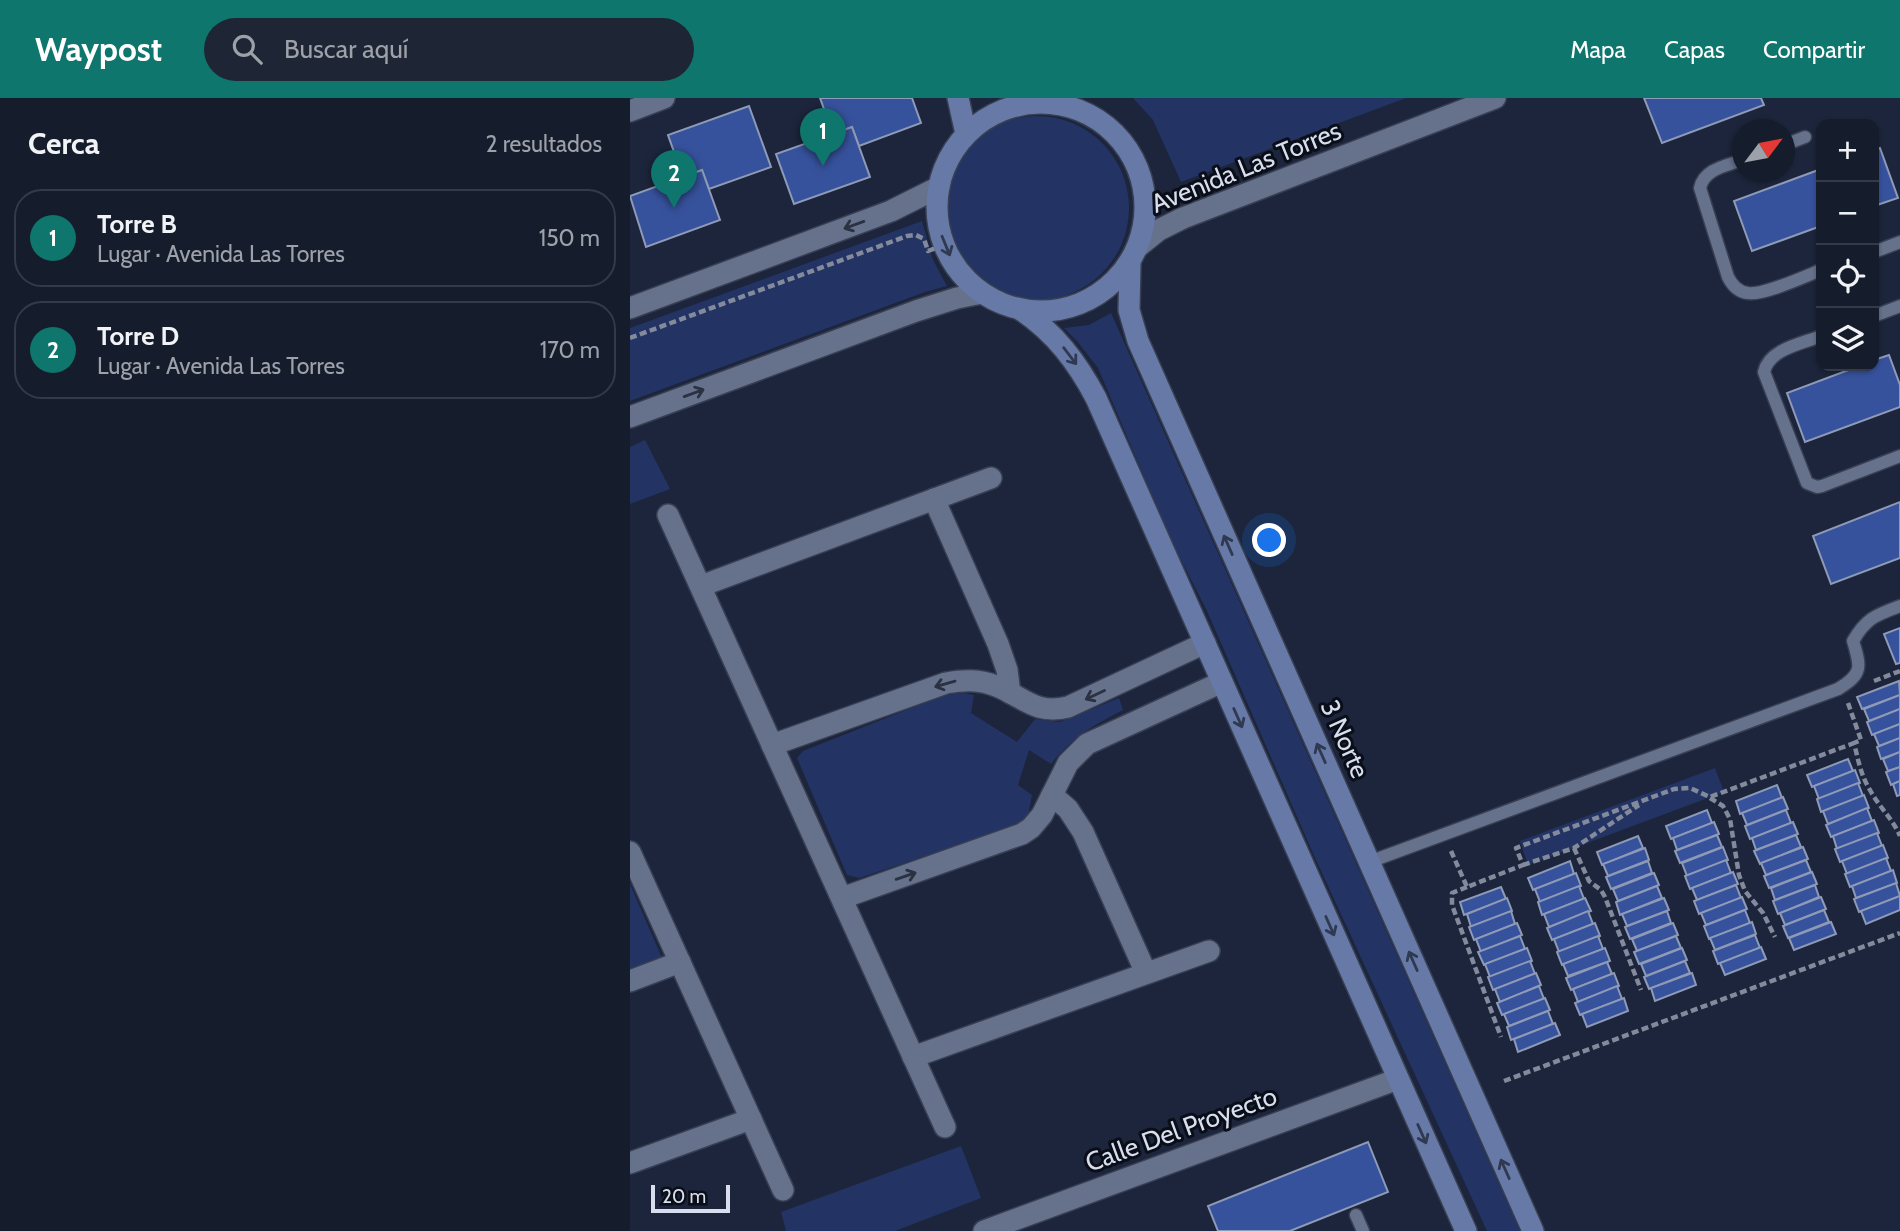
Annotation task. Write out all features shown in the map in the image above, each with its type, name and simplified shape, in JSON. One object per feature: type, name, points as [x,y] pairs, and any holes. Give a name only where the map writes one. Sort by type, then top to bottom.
[{"type":"street","points":[[630,111],[664,98]]},
{"type":"street","points":[[958,98],[966,134]]},
{"type":"street","name":"Avenida Las Torres","points":[[1135,255],[1159,230],[1183,218],[1495,98]]},
{"type":"street","points":[[1028,103],[1052,103],[1075,108],[1096,118],[1115,133],[1130,151],[1140,173],[1146,208],[1135,255],[1106,290],[1082,304],[1057,311],[1021,310],[994,301],[957,269],[944,245],[938,222],[939,187],[944,168],[966,134],[995,113],[1028,103]]},
{"type":"street","points":[[630,308],[891,211],[939,187]]},
{"type":"street","name":"3 Norte","points":[[1135,255],[1129,310],[1138,341],[1533,1231]]},
{"type":"street","points":[[630,417],[916,312],[957,298],[982,293]]},
{"type":"street","points":[[1021,310],[1054,336],[1084,374],[1465,1231]]},
{"type":"street","points":[[701,586],[991,478]]},
{"type":"street","points":[[934,499],[998,645],[1007,670],[1010,693]]},
{"type":"street","points":[[668,514],[945,1127]]},
{"type":"street","points":[[772,745],[946,683],[974,680],[987,682],[1042,710],[1054,711],[1068,707],[1205,643]]},
{"type":"street","points":[[842,898],[1022,834],[1037,822],[1068,762],[1087,744],[1222,681]]},
{"type":"street","points":[[1052,795],[1068,809],[1083,832],[1146,973]]},
{"type":"street","points":[[630,852],[783,1190]]},
{"type":"street","points":[[913,1057],[1209,951]]},
{"type":"street","points":[[630,981],[680,962]]},
{"type":"street","name":"Calle Del Proyecto","points":[[984,1231],[1398,1079]]},
{"type":"street","points":[[630,1163],[751,1119]]},
{"type":"lane","points":[[1795,141],[1805,137]]},
{"type":"lane","points":[[1732,164],[1710,172],[1701,181],[1700,188],[1732,285],[1740,291],[1754,294],[1816,272]]},
{"type":"lane","points":[[1879,250],[1900,242]]},
{"type":"lane","points":[[1879,314],[1900,306]]},
{"type":"lane","points":[[1816,338],[1777,353],[1766,364],[1764,372],[1807,483],[1817,487],[1900,456]]},
{"type":"lane","points":[[1369,862],[1842,687],[1854,679],[1860,662],[1853,640],[1862,625],[1874,616],[1900,606]]},
{"type":"lane","points":[[1356,1215],[1363,1231]]},
{"type":"path","points":[[630,338],[907,236],[916,235],[923,239],[928,251],[944,245]]},
{"type":"path","points":[[1710,797],[1861,740],[1842,687]]},
{"type":"path","points":[[1853,743],[1869,789],[1895,823],[1900,836]]},
{"type":"path","points":[[1523,865],[1516,848],[1674,789],[1689,788],[1723,806],[1730,819],[1739,875],[1745,891],[1763,913],[1775,937]]},
{"type":"path","points":[[1502,1037],[1452,905],[1452,893],[1574,848],[1645,801]]},
{"type":"path","points":[[1444,835],[1467,887]]},
{"type":"path","points":[[1574,848],[1589,881],[1601,890],[1605,897],[1642,990]]},
{"type":"path","points":[[1504,1081],[1900,933]]},
{"type":"shaded area","points":[[1133,98],[1406,98],[1181,182],[1153,120]]},
{"type":"shaded area","points":[[1037,116],[1072,123],[1102,143],[1122,173],[1129,208],[1122,243],[1102,273],[1072,293],[1037,300],[1002,293],[972,273],[952,243],[945,208],[952,173],[972,143],[1002,123]]},
{"type":"shaded area","points":[[922,221],[933,260],[947,286],[630,401],[630,328]]},
{"type":"shaded area","points":[[1111,313],[1520,1231],[1487,1231],[1316,860],[1207,611],[1170,538],[1098,368],[1064,328],[1089,325]]},
{"type":"shaded area","points":[[645,440],[670,489],[630,504],[630,447]]},
{"type":"shaded area","points":[[944,695],[974,695],[971,713],[1017,742],[1035,719],[1060,722],[1119,698],[1123,710],[1076,739],[1051,764],[1029,750],[1018,785],[1032,795],[1028,816],[1019,825],[859,878],[847,875],[797,758],[803,751]]},
{"type":"shaded area","points":[[1715,768],[1724,792],[1528,865],[1520,841]]},
{"type":"shaded area","points":[[630,884],[662,958],[630,971]]},
{"type":"shaded area","points":[[961,1146],[981,1198],[895,1231],[786,1231],[781,1212]]},
{"type":"building","points":[[820,98],[912,98],[921,123],[859,146],[852,127],[833,134]]},
{"type":"building","points":[[1644,98],[1761,98],[1764,105],[1662,143]]},
{"type":"building","points":[[749,106],[771,167],[709,189],[702,170],[683,177],[668,135]]},
{"type":"building","points":[[852,127],[870,177],[794,204],[776,154]]},
{"type":"building","points":[[1879,148],[1898,198],[1879,204],[1879,182]]},
{"type":"building","points":[[702,170],[720,220],[646,247],[630,196]]},
{"type":"building","points":[[1816,171],[1816,228],[1752,251],[1734,201],[1786,182],[1795,182],[1795,179]]},
{"type":"building","points":[[1889,355],[1900,385],[1900,407],[1805,442],[1787,393],[1846,371],[1879,371],[1879,358]]},
{"type":"building","points":[[1900,502],[1900,558],[1831,584],[1813,536]]},
{"type":"building","points":[[1900,628],[1900,663],[1896,664],[1884,634]]},
{"type":"building","points":[[1899,681],[1900,695],[1862,709],[1857,697]]},
{"type":"building","points":[[1900,695],[1900,709],[1869,721],[1864,709]]},
{"type":"building","points":[[1900,709],[1900,724],[1872,735],[1867,722]]},
{"type":"building","points":[[1900,724],[1900,738],[1879,746],[1874,734]]},
{"type":"building","points":[[1900,738],[1900,752],[1881,759],[1877,747]]},
{"type":"building","points":[[1900,752],[1900,767],[1888,771],[1883,759]]},
{"type":"building","points":[[1848,759],[1853,771],[1812,787],[1807,775]]},
{"type":"building","points":[[1900,767],[1900,781],[1891,785],[1886,772]]},
{"type":"building","points":[[1855,770],[1860,783],[1819,799],[1814,786]]},
{"type":"building","points":[[1900,781],[1900,795],[1897,796],[1893,784]]},
{"type":"building","points":[[1858,783],[1863,796],[1821,812],[1817,799]]},
{"type":"building","points":[[1777,785],[1782,798],[1740,814],[1736,801]]},
{"type":"building","points":[[1864,795],[1869,808],[1828,824],[1823,811]]},
{"type":"building","points":[[1783,797],[1788,809],[1747,825],[1742,813]]},
{"type":"building","points":[[1867,808],[1872,821],[1831,837],[1826,825]]},
{"type":"building","points":[[1707,810],[1712,823],[1671,839],[1666,826]]},
{"type":"building","points":[[1786,810],[1791,823],[1750,839],[1745,826]]},
{"type":"building","points":[[1874,820],[1879,833],[1837,849],[1833,836]]},
{"type":"building","points":[[1714,822],[1719,834],[1677,850],[1673,838]]},
{"type":"building","points":[[1793,822],[1798,834],[1756,850],[1752,838]]},
{"type":"building","points":[[1877,833],[1882,846],[1840,862],[1835,849]]},
{"type":"building","points":[[1717,835],[1722,847],[1680,863],[1675,851]]},
{"type":"building","points":[[1796,835],[1801,847],[1760,864],[1754,851]]},
{"type":"building","points":[[1638,836],[1643,848],[1602,865],[1597,852]]},
{"type":"building","points":[[1883,845],[1888,858],[1847,874],[1842,861]]},
{"type":"building","points":[[1723,847],[1728,860],[1687,876],[1682,863]]},
{"type":"building","points":[[1803,847],[1808,859],[1766,875],[1761,863]]},
{"type":"building","points":[[1645,848],[1649,860],[1608,876],[1603,864]]},
{"type":"building","points":[[1886,858],[1891,871],[1850,887],[1845,874]]},
{"type":"building","points":[[1726,860],[1731,873],[1690,889],[1685,876]]},
{"type":"building","points":[[1806,860],[1811,872],[1769,888],[1764,876]]},
{"type":"building","points":[[1570,861],[1574,874],[1533,890],[1528,878]]},
{"type":"building","points":[[1648,861],[1652,873],[1611,889],[1606,877]]},
{"type":"building","points":[[1893,870],[1897,883],[1856,898],[1852,886]]},
{"type":"building","points":[[1733,872],[1738,884],[1697,900],[1692,888]]},
{"type":"building","points":[[1812,872],[1817,884],[1775,900],[1771,888]]},
{"type":"building","points":[[1576,873],[1581,886],[1540,902],[1535,889]]},
{"type":"building","points":[[1654,873],[1659,885],[1618,901],[1613,889]]},
{"type":"building","points":[[1896,883],[1900,896],[1859,912],[1854,899]]},
{"type":"building","points":[[1736,885],[1741,898],[1699,914],[1694,901]]},
{"type":"building","points":[[1815,885],[1819,897],[1778,914],[1773,901]]},
{"type":"building","points":[[1579,886],[1584,899],[1542,915],[1538,902]]},
{"type":"building","points":[[1657,886],[1662,898],[1620,915],[1616,902]]},
{"type":"building","points":[[1501,887],[1506,899],[1464,915],[1460,902]]},
{"type":"building","points":[[1900,896],[1900,910],[1866,924],[1861,911]]},
{"type":"building","points":[[1742,897],[1747,909],[1706,925],[1701,913]]},
{"type":"building","points":[[1821,897],[1826,909],[1785,925],[1780,913]]},
{"type":"building","points":[[1507,898],[1512,911],[1471,927],[1467,914]]},
{"type":"building","points":[[1585,898],[1591,911],[1549,927],[1544,914]]},
{"type":"building","points":[[1664,898],[1669,910],[1627,926],[1622,914]]},
{"type":"building","points":[[1745,910],[1750,923],[1709,939],[1704,926]]},
{"type":"building","points":[[1824,910],[1829,922],[1788,938],[1783,926]]},
{"type":"building","points":[[1511,911],[1515,924],[1474,940],[1469,927]]},
{"type":"building","points":[[1588,911],[1593,924],[1552,940],[1547,928]]},
{"type":"building","points":[[1667,911],[1671,923],[1630,939],[1625,927]]},
{"type":"building","points":[[1752,922],[1756,934],[1715,950],[1710,938]]},
{"type":"building","points":[[1831,922],[1836,934],[1794,950],[1789,938]]},
{"type":"building","points":[[1517,923],[1522,935],[1481,952],[1476,939]]},
{"type":"building","points":[[1595,923],[1600,936],[1559,952],[1554,939]]},
{"type":"building","points":[[1673,923],[1678,935],[1637,951],[1632,939]]},
{"type":"building","points":[[1755,935],[1760,948],[1718,964],[1713,951]]},
{"type":"building","points":[[1520,936],[1525,949],[1484,965],[1478,952]]},
{"type":"building","points":[[1598,936],[1603,949],[1562,965],[1557,952]]},
{"type":"building","points":[[1676,936],[1681,948],[1639,964],[1634,952]]},
{"type":"building","points":[[1761,947],[1766,959],[1725,975],[1720,963]]},
{"type":"building","points":[[1527,948],[1532,961],[1490,977],[1485,964]]},
{"type":"building","points":[[1605,948],[1610,961],[1568,976],[1563,964]]},
{"type":"building","points":[[1682,948],[1687,960],[1646,976],[1641,964]]},
{"type":"building","points":[[1530,961],[1535,974],[1493,990],[1488,977]]},
{"type":"building","points":[[1685,961],[1690,973],[1649,989],[1644,977]]},
{"type":"building","points":[[1607,962],[1612,974],[1571,990],[1566,978]]},
{"type":"building","points":[[1536,973],[1541,985],[1500,1002],[1495,989]]},
{"type":"building","points":[[1614,973],[1619,986],[1578,1002],[1573,989]]},
{"type":"building","points":[[1692,973],[1696,985],[1655,1001],[1651,988]]},
{"type":"building","points":[[1539,986],[1544,999],[1502,1015],[1497,1003]]},
{"type":"building","points":[[1617,986],[1622,999],[1580,1015],[1575,1003]]},
{"type":"building","points":[[1545,998],[1550,1010],[1509,1026],[1504,1014]]},
{"type":"building","points":[[1624,998],[1628,1011],[1587,1027],[1582,1014]]},
{"type":"building","points":[[1548,1011],[1553,1024],[1511,1040],[1507,1027]]},
{"type":"building","points":[[1555,1023],[1560,1035],[1518,1052],[1514,1039]]},
{"type":"building","points":[[1368,1142],[1388,1192],[1290,1231],[1218,1231],[1208,1206]]},
{"type":"place","name":"Torre B","points":[[823,166]]},
{"type":"place","name":"Torre D","points":[[674,208]]}]
